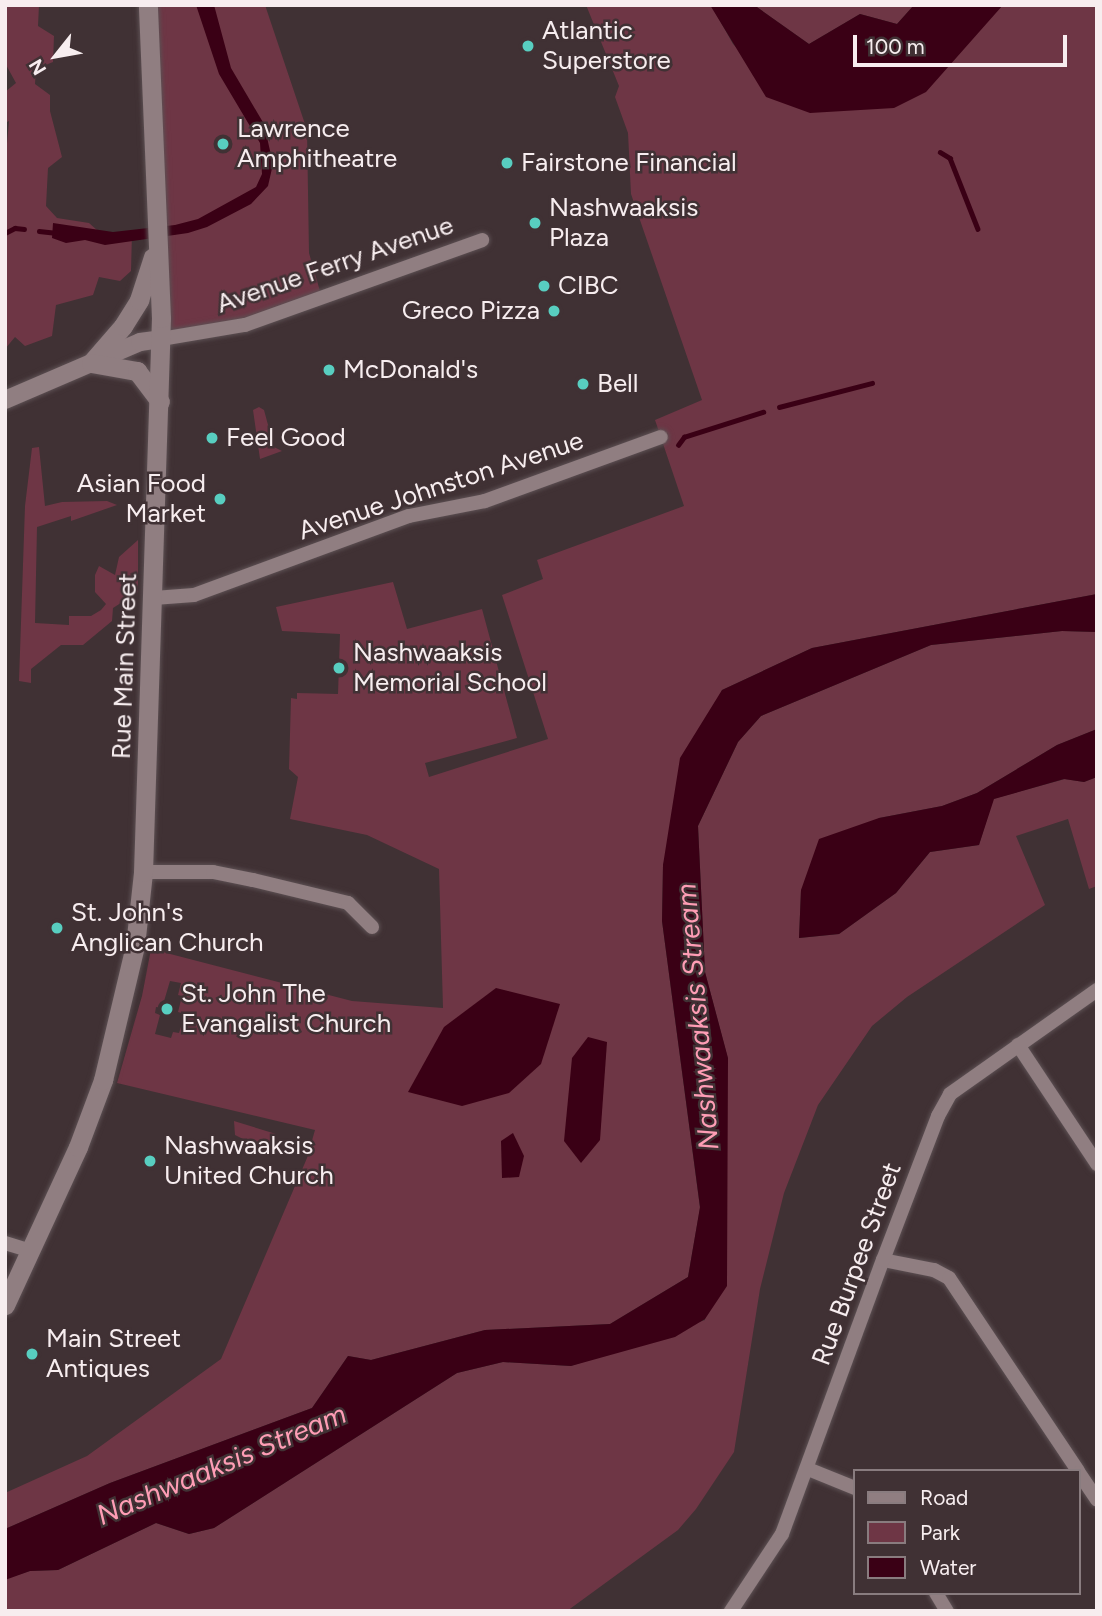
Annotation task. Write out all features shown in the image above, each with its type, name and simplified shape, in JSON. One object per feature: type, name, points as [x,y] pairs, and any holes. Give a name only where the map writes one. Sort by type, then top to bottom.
[{"type":"main road","name":"Rue Main Street","points":[[5,1305],[78,1147],[103,1080],[135,946],[143,872],[161,339],[148,5]]},
{"type":"main road","points":[[91,363],[123,326],[139,300],[156,248]]},
{"type":"main road","points":[[91,363],[136,371],[160,401]]},
{"type":"street","name":"Avenue Ferry Avenue","points":[[161,339],[245,325],[482,240]]},
{"type":"street","points":[[5,400],[140,342],[161,339]]},
{"type":"street","name":"Avenue Johnston Avenue","points":[[154,598],[194,595],[410,516],[485,501],[661,437]]},
{"type":"street","points":[[143,872],[213,872],[253,880],[348,903],[372,927]]},
{"type":"street","name":"Rue Burpee Street","points":[[731,1611],[782,1534],[883,1259],[938,1116],[950,1094],[1097,990]]},
{"type":"street","points":[[1018,1045],[1097,1164]]},
{"type":"street","points":[[5,1244],[31,1251]]},
{"type":"street","points":[[883,1259],[934,1270],[949,1278],[1077,1469]]},
{"type":"street","points":[[808,1469],[853,1487]]},
{"type":"street","points":[[1081,1475],[1097,1500]]},
{"type":"street","points":[[937,1595],[947,1611]]},
{"type":"green space","points":[[7,5],[39,5],[38,26],[54,36],[53,62],[36,69],[35,84],[50,95],[50,111],[62,157],[48,168],[46,206],[57,218],[89,223],[106,238],[132,234],[131,271],[120,281],[99,277],[93,295],[56,305],[52,336],[25,346],[15,337],[5,349],[5,166],[9,121],[5,123],[5,92],[16,83],[5,63]]},
{"type":"green space","points":[[148,5],[265,5],[307,130],[309,253],[322,298],[245,325],[161,339]]},
{"type":"green space","points":[[586,5],[711,5],[733,44],[773,84],[993,5],[1097,5],[1097,594],[812,648],[722,690],[663,865],[662,921],[700,1208],[688,1277],[610,1324],[485,1330],[371,1360],[348,1356],[312,1408],[110,1483],[5,1529],[5,1493],[87,1456],[221,1359],[307,1158],[315,1130],[117,1083],[142,996],[151,949],[352,1001],[443,1008],[439,869],[367,835],[290,819],[298,777],[289,769],[291,698],[297,699],[297,693],[338,694],[340,634],[282,631],[276,607],[393,582],[407,629],[482,609],[517,738],[425,763],[429,777],[548,739],[502,595],[543,579],[537,560],[684,506],[655,420],[702,400],[631,194],[628,133],[615,97],[619,86]],"holes":[[[170,981],[181,983],[178,995],[182,996],[178,1012],[185,1014],[179,1033],[173,1032],[171,1038],[155,1034],[160,1015],[155,1013],[156,1007],[162,1008]]]},
{"type":"green space","points":[[754,5],[914,5],[897,24],[860,14],[809,44]]},
{"type":"green space","points":[[259,407],[264,410],[274,447],[282,451],[260,459],[253,410]]},
{"type":"green space","points":[[39,447],[45,506],[62,502],[107,501],[117,505],[71,521],[71,516],[37,527],[35,623],[69,625],[69,616],[91,616],[101,610],[106,604],[95,592],[95,575],[99,566],[115,575],[119,557],[138,540],[138,592],[113,608],[112,621],[83,645],[61,645],[31,669],[31,683],[19,681],[25,506],[32,448]]},
{"type":"green space","points":[[1062,631],[1097,632],[1097,729],[1057,745],[977,793],[942,806],[879,818],[801,890],[799,938],[839,934],[896,893],[930,852],[979,845],[993,799],[1065,779],[1084,782],[1097,777],[1097,886],[1089,889],[1068,819],[1016,836],[1045,905],[907,997],[872,1026],[818,1105],[784,1193],[760,1289],[734,1452],[696,1509],[678,1530],[567,1611],[5,1611],[5,1580],[8,1578],[30,1571],[58,1570],[156,1523],[189,1534],[214,1528],[457,1373],[503,1362],[571,1366],[705,1320],[728,1059],[705,972],[698,826],[738,742],[761,716],[931,645]]},
{"type":"green space","points":[[234,1121],[276,1134],[271,1146],[261,1148],[235,1135]]},
{"type":"water","points":[[196,5],[214,5],[231,68],[264,124],[273,164],[268,186],[251,204],[207,227],[188,233],[105,245],[85,240],[66,243],[52,238],[53,223],[113,232],[175,225],[198,219],[256,187],[262,174],[260,143],[219,74]]},
{"type":"water","points":[[710,5],[754,5],[809,44],[860,14],[897,24],[914,5],[1003,5],[926,92],[894,108],[810,113],[766,97]]},
{"type":"water","name":"Nashwaaksis Stream","points":[[1097,594],[1097,632],[1062,631],[931,645],[761,716],[738,742],[698,826],[705,972],[728,1058],[727,1286],[705,1319],[675,1337],[571,1366],[503,1362],[457,1373],[214,1528],[189,1534],[156,1523],[58,1570],[30,1571],[5,1580],[5,1529],[110,1483],[312,1408],[348,1356],[371,1360],[485,1330],[610,1324],[688,1277],[700,1207],[662,921],[663,865],[680,758],[722,690],[812,648]]},
{"type":"water","points":[[1097,729],[1097,777],[1084,782],[1064,779],[994,799],[979,845],[930,852],[896,893],[839,934],[799,938],[801,890],[819,839],[879,818],[942,806],[977,793],[1057,745]]},
{"type":"water","points":[[496,988],[560,1004],[541,1064],[509,1093],[462,1106],[408,1092],[444,1027]]},
{"type":"water","points":[[588,1037],[607,1042],[600,1140],[581,1163],[564,1141],[572,1058]]},
{"type":"water","points":[[513,1133],[524,1156],[519,1177],[502,1178],[501,1141]]},
{"type":"waterway","points":[[940,152],[950,158],[978,229]]},
{"type":"waterway","points":[[5,233],[15,228],[24,229]]},
{"type":"waterway","points":[[39,231],[57,233]]},
{"type":"waterway","points":[[779,407],[872,383]]},
{"type":"waterway","points":[[678,445],[684,437],[763,412]]},
{"type":"place","name":"Atlantic Superstore","points":[[528,46]]},
{"type":"place","name":"Lawrence Amphitheatre","points":[[223,144]]},
{"type":"place","name":"Fairstone Financial","points":[[507,163]]},
{"type":"place","name":"Nashwaaksis Plaza","points":[[535,223]]},
{"type":"place","name":"CIBC","points":[[544,286]]},
{"type":"place","name":"Greco Pizza","points":[[554,311]]},
{"type":"place","name":"McDonald's","points":[[329,370]]},
{"type":"place","name":"Bell","points":[[583,384]]},
{"type":"place","name":"Feel Good","points":[[212,438]]},
{"type":"place","name":"Asian Food Market","points":[[220,499]]},
{"type":"place","name":"Nashwaaksis Memorial School","points":[[339,668]]},
{"type":"place","name":"St. John's Anglican Church","points":[[57,928]]},
{"type":"place","name":"St. John The Evangalist Church","points":[[167,1009]]},
{"type":"place","name":"Nashwaaksis United Church","points":[[150,1161]]},
{"type":"place","name":"Main Street Antiques","points":[[32,1354]]}]
